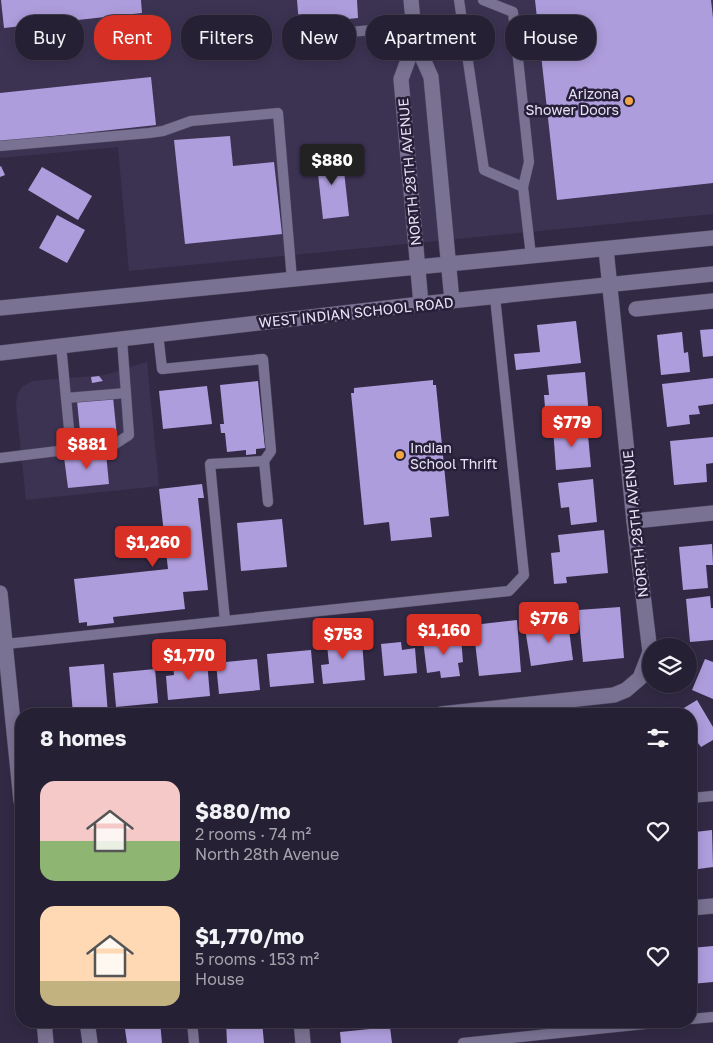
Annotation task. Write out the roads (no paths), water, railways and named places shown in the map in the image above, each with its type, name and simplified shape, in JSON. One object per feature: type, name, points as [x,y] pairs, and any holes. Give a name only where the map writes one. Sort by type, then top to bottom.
[{"type":"main road","name":"NORTH 28TH AVENUE","points":[[411,0],[412,15]]},
{"type":"main road","name":"NORTH 28TH AVENUE","points":[[407,60],[402,79],[421,304]]},
{"type":"main road","name":"NORTH 28TH AVENUE","points":[[424,60],[431,77],[452,301]]},
{"type":"main road","points":[[0,308],[713,238]]},
{"type":"main road","name":"NORTH 28TH AVENUE","points":[[499,708],[614,696],[626,690],[640,678],[650,652],[634,521],[606,249]]},
{"type":"main road","name":"WEST INDIAN SCHOOL ROAD","points":[[0,352],[421,304],[713,274]]},
{"type":"main road","points":[[636,309],[713,301]]},
{"type":"main road","points":[[634,521],[713,513]]},
{"type":"main road","points":[[0,593],[15,727]]},
{"type":"main road","points":[[697,907],[713,906]]},
{"type":"main road","points":[[45,1028],[46,1043]]},
{"type":"main road","points":[[88,1028],[90,1043]]},
{"type":"main road","points":[[302,1028],[304,1043]]},
{"type":"lane","points":[[459,0],[484,170],[523,187]]},
{"type":"lane","points":[[483,0],[513,12],[529,162],[523,187],[531,256]]},
{"type":"lane","points":[[0,146],[149,133],[162,131],[190,121],[278,113],[292,280]]},
{"type":"lane","points":[[4,640],[225,621],[510,591],[524,575],[495,297]]},
{"type":"lane","points":[[158,334],[162,369],[263,359],[271,451],[264,461],[268,502]]},
{"type":"lane","points":[[0,458],[115,444],[129,435],[122,338]]},
{"type":"lane","points":[[61,346],[71,450]]},
{"type":"lane","points":[[66,398],[126,393]]},
{"type":"lane","points":[[225,621],[210,464],[264,461]]},
{"type":"lane","points":[[697,797],[713,796]]},
{"type":"lane","points":[[697,1018],[713,1017]]},
{"type":"lane","points":[[193,1028],[194,1043]]},
{"type":"lane","points":[[463,1043],[606,1028]]},
{"type":"place","name":"Arizona Shower Doors","points":[[629,101]]},
{"type":"place","name":"Indian School Thrift","points":[[400,455]]}]
